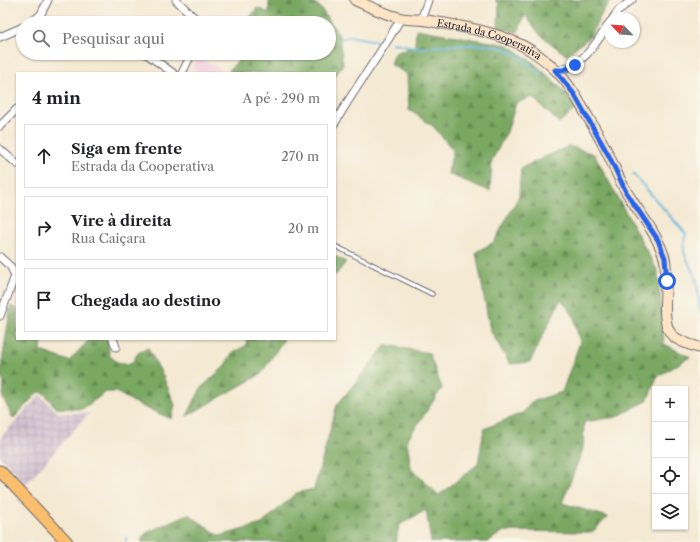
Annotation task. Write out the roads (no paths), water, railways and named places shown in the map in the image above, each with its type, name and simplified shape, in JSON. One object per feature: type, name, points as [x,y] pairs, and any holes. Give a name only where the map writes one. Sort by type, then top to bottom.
[{"type":"main road","name":"Estrada da Cooperativa","points":[[355,0],[401,18],[421,20],[507,38],[535,52],[545,59],[574,94],[609,156],[626,192],[658,240],[665,258],[667,281],[665,318],[667,329],[672,336],[700,348]]},
{"type":"main road","points":[[0,471],[67,542]]},
{"type":"street","points":[[39,16],[48,0]]},
{"type":"street","points":[[176,0],[193,16]]},
{"type":"street","points":[[421,20],[428,0]]},
{"type":"street","points":[[618,12],[632,0]]},
{"type":"street","points":[[336,121],[352,93],[386,45],[401,18]]},
{"type":"street","points":[[0,37],[16,30]]},
{"type":"street","points":[[555,70],[563,70],[575,65],[592,49],[604,31]]},
{"type":"street","points":[[154,60],[171,72]]},
{"type":"street","points":[[182,72],[188,60]]},
{"type":"street","points":[[0,126],[16,110]]},
{"type":"street","points":[[0,149],[16,163]]},
{"type":"street","points":[[0,257],[11,267],[15,276],[0,316]]},
{"type":"street","points":[[113,340],[116,347]]},
{"type":"lane","points":[[336,246],[432,294]]},
{"type":"waterway","points":[[340,40],[349,36],[382,42]]},
{"type":"waterway","points":[[392,43],[421,48],[444,45],[488,45],[505,49],[519,56],[542,75]]},
{"type":"waterway","points":[[633,174],[686,234],[684,249],[697,284],[700,310]]},
{"type":"waterway","points":[[126,537],[126,542]]}]
